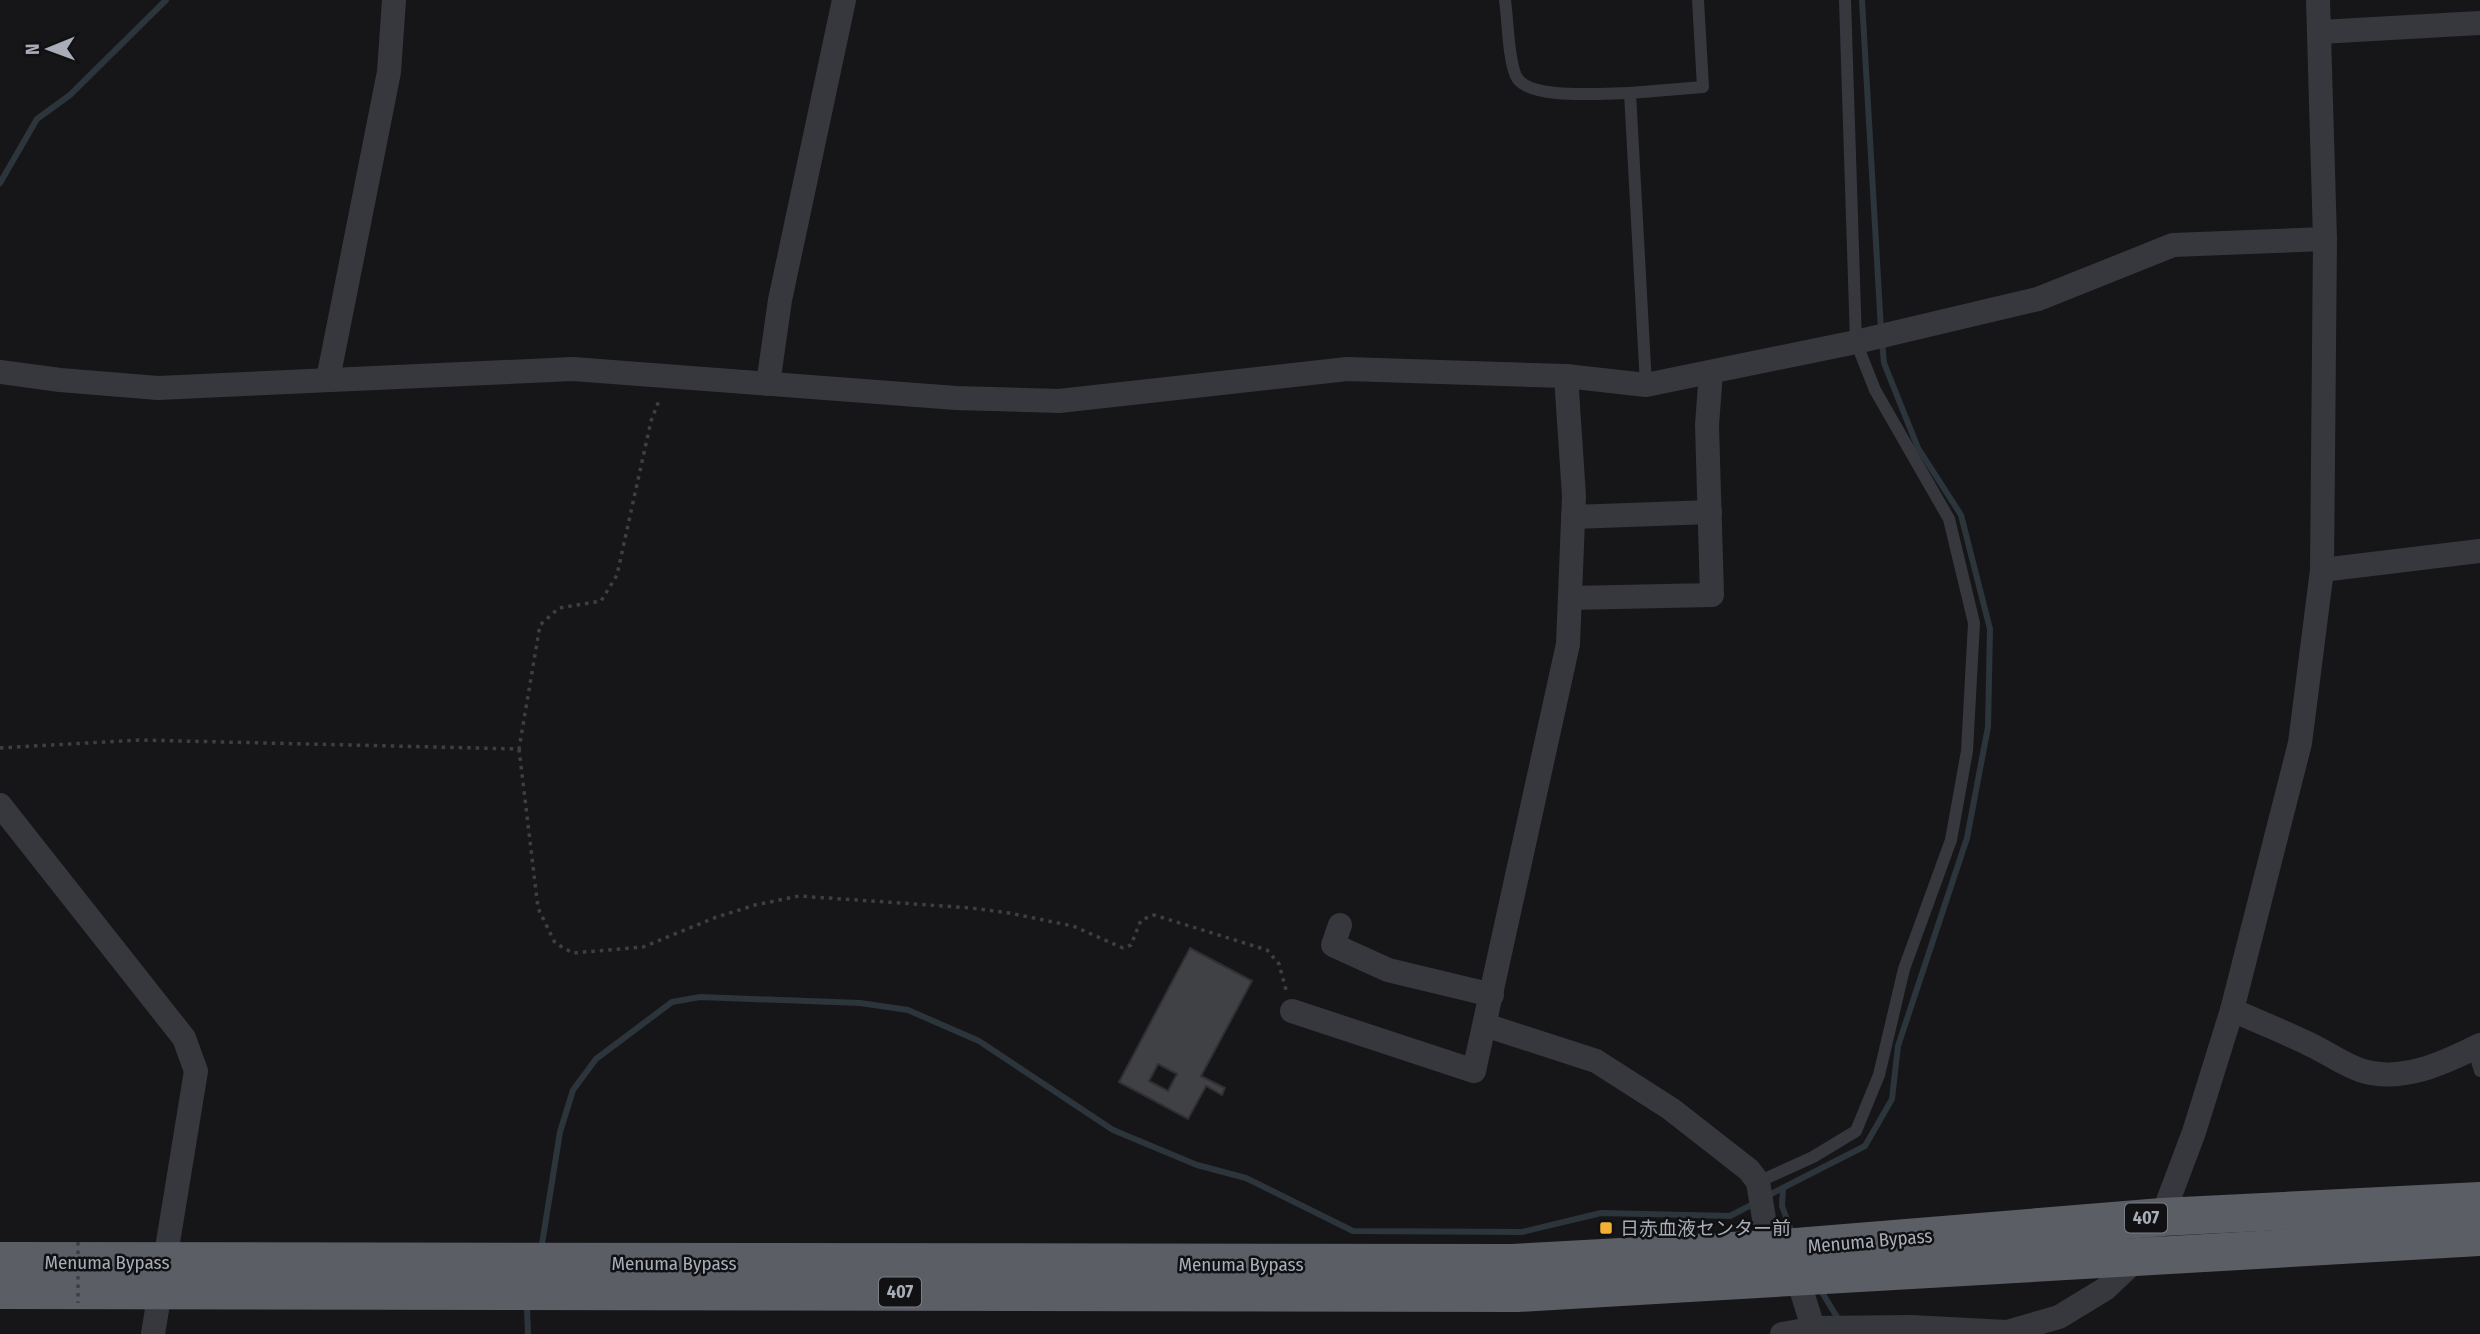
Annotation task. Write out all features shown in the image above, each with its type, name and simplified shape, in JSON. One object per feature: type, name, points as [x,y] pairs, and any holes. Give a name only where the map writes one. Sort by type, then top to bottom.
[{"type":"highway","name":"Menuma Bypass","points":[[0,1261],[162,1276],[1503,1293],[1793,1255],[2162,1217],[2480,1201]]},
{"type":"highway","name":"Menuma Bypass","points":[[1793,1255],[2140,1257],[2480,1237]]},
{"type":"highway","name":"Menuma Bypass","points":[[0,1290],[162,1276]]},
{"type":"street","points":[[328,379],[388,72],[396,0]]},
{"type":"street","points":[[768,384],[780,300],[844,0]]},
{"type":"street","points":[[1782,1334],[1858,1328],[2007,1332],[2059,1317],[2105,1289],[2140,1257],[2162,1217],[2194,1132],[2232,1010],[2300,743],[2322,570],[2325,239],[2318,0]]},
{"type":"street","points":[[2320,32],[2480,23]]},
{"type":"street","points":[[0,372],[158,388],[573,369],[956,398],[1059,401],[1347,369],[1566,376],[1646,385],[1856,342],[2038,299],[2174,245],[2325,239]]},
{"type":"street","points":[[1570,598],[1712,595],[1707,425],[1711,372]]},
{"type":"street","points":[[1292,1011],[1474,1071],[1568,644],[1573,517],[1566,376]]},
{"type":"street","points":[[1573,517],[1710,512]]},
{"type":"street","points":[[2322,570],[2480,551]]},
{"type":"street","points":[[0,805],[184,1038],[196,1071],[153,1334]]},
{"type":"street","points":[[1340,925],[1334,945],[1388,970],[1492,995]]},
{"type":"street","points":[[2232,1010],[2308,1043],[2362,1071],[2390,1073],[2429,1069],[2478,1055]]},
{"type":"street","points":[[1485,1025],[1596,1061],[1671,1109],[1749,1170],[1793,1255],[1820,1330]]},
{"type":"lane","points":[[1504,0],[1516,77],[1529,90],[1564,93],[1630,93],[1703,87],[1698,0]]},
{"type":"lane","points":[[1758,1184],[1813,1157],[1856,1131],[1879,1075],[1904,969],[1951,840],[1967,751],[1974,623],[1949,519],[1875,390],[1856,342],[1845,0]]},
{"type":"lane","points":[[1630,93],[1646,385]]},
{"type":"path","points":[[668,376],[651,421],[617,575],[601,601],[559,608],[540,625],[520,749],[538,908],[555,943],[573,953],[643,947],[724,915],[799,896],[1009,913],[1073,926],[1123,948],[1131,945],[1141,920],[1154,915],[1267,950],[1279,964],[1292,1011]]},
{"type":"path","points":[[0,748],[139,740],[520,749]]},
{"type":"path","points":[[78,1242],[78,1303]]},
{"type":"building","points":[[1190,948],[1252,981],[1201,1076],[1225,1088],[1222,1095],[1206,1086],[1188,1119],[1119,1082]],"holes":[[[1158,1064],[1177,1074],[1168,1091],[1149,1081]]]},
{"type":"waterway","points":[[0,183],[37,119],[70,95],[166,0]]},
{"type":"waterway","points":[[1862,0],[1881,330]]},
{"type":"waterway","points":[[1767,1196],[1865,1146],[1892,1099],[1898,1046],[1967,838],[1988,727],[1990,629],[1961,515],[1918,448],[1884,363],[1882,341]]},
{"type":"waterway","points":[[542,1244],[560,1132],[573,1090],[596,1059],[672,1002],[700,997],[860,1003],[908,1010],[979,1041],[1113,1130],[1197,1165],[1246,1178],[1353,1231],[1522,1232],[1601,1213],[1730,1216],[1755,1203]]},
{"type":"waterway","points":[[1783,1188],[1782,1206],[1793,1236]]},
{"type":"waterway","points":[[1820,1289],[1840,1322]]},
{"type":"waterway","points":[[527,1308],[528,1334]]},
{"type":"place","name":"日赤血液センター前","points":[[1606,1228]]}]
